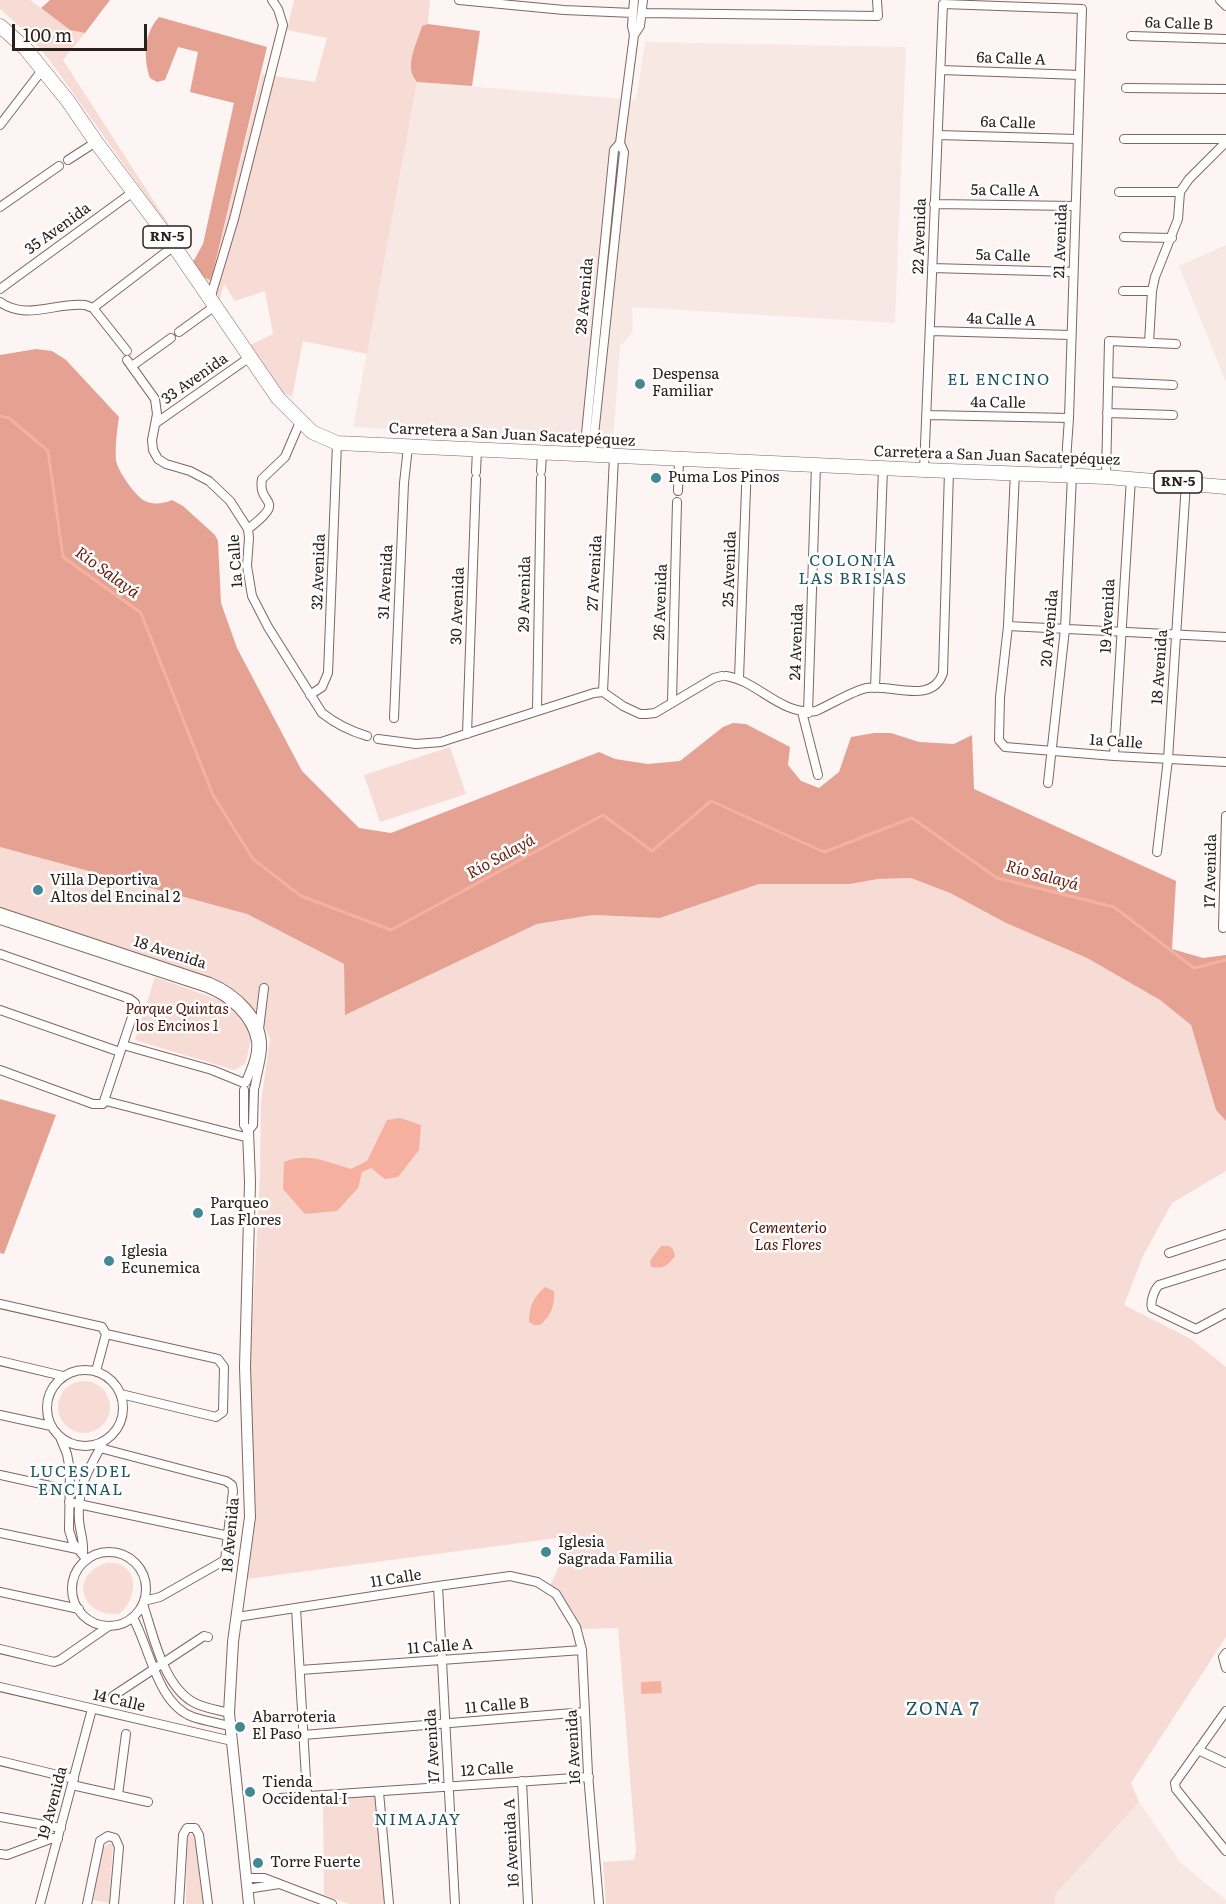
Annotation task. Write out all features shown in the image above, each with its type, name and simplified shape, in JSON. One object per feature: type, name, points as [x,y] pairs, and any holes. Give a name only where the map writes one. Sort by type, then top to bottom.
[{"type":"main road","name":"Carretera a San Juan Sacatepéquez","points":[[0,26],[25,48],[68,100],[96,142],[174,246],[268,385],[300,422],[317,435],[337,443],[542,453],[589,448],[614,456],[1015,472],[1131,478],[1226,487]]},
{"type":"street","points":[[128,359],[175,335],[213,302],[283,26],[278,9],[272,0]]},
{"type":"street","name":"28 Avenida","points":[[589,448],[624,152],[620,143],[634,35],[632,26],[638,13],[634,0]]},
{"type":"street","points":[[638,13],[643,0]]},
{"type":"street","points":[[460,1],[507,2],[564,10],[638,13],[878,16],[877,0]]},
{"type":"street","points":[[1220,0],[1226,6]]},
{"type":"street","name":"22 Avenida","points":[[924,470],[943,4],[1082,9]]},
{"type":"street","name":"21 Avenida","points":[[1069,475],[1071,336],[1082,9]]},
{"type":"street","name":"6a Calle B","points":[[1131,36],[1226,39]]},
{"type":"street","points":[[0,125],[43,69]]},
{"type":"street","name":"6a Calle A","points":[[941,70],[1080,75]]},
{"type":"street","points":[[1126,88],[1226,89]]},
{"type":"street","name":"6a Calle","points":[[938,135],[1077,139]]},
{"type":"street","points":[[1124,139],[1226,140]]},
{"type":"street","points":[[1149,343],[1152,291],[1155,277],[1178,219],[1180,192],[1189,179],[1226,140]]},
{"type":"street","points":[[68,160],[96,142]]},
{"type":"street","points":[[0,207],[59,166]]},
{"type":"street","name":"35 Avenida","points":[[0,289],[133,192]]},
{"type":"street","points":[[1119,192],[1180,192]]},
{"type":"street","name":"5a Calle A","points":[[934,204],[1075,206]]},
{"type":"street","points":[[1124,237],[1172,237]]},
{"type":"street","points":[[0,302],[16,311],[33,312],[79,305],[93,308],[174,246]]},
{"type":"street","name":"5a Calle","points":[[932,268],[1073,272]]},
{"type":"street","points":[[1123,291],[1152,291]]},
{"type":"street","name":"1a Calle","points":[[93,308],[155,399],[157,414],[152,440],[153,450],[158,459],[209,481],[230,501],[248,529],[247,566],[252,596],[322,712],[333,722],[350,731],[367,736]]},
{"type":"street","name":"4a Calle A","points":[[931,331],[1071,336]]},
{"type":"street","points":[[1106,477],[1109,341],[1176,344]]},
{"type":"street","name":"33 Avenida","points":[[156,423],[250,357]]},
{"type":"street","points":[[1108,382],[1173,385]]},
{"type":"street","points":[[1107,413],[1173,415]]},
{"type":"street","name":"4a Calle","points":[[927,415],[1070,418]]},
{"type":"street","points":[[248,529],[268,512],[269,504],[262,489],[262,479],[285,457],[300,422]]},
{"type":"street","name":"32 Avenida","points":[[310,695],[322,687],[328,673],[337,443]]},
{"type":"street","name":"31 Avenida","points":[[394,718],[404,483],[408,447]]},
{"type":"street","name":"30 Avenida","points":[[467,734],[477,450]]},
{"type":"street","name":"29 Avenida","points":[[537,710],[542,453]]},
{"type":"street","name":"27 Avenida","points":[[603,692],[614,456]]},
{"type":"street","points":[[678,491],[679,459]]},
{"type":"street","name":"25 Avenida","points":[[739,678],[747,462]]},
{"type":"street","name":"24 Avenida","points":[[816,465],[805,712],[818,775]]},
{"type":"street","points":[[875,688],[883,468]]},
{"type":"street","points":[[378,739],[417,744],[441,742],[537,710],[603,692],[623,706],[640,714],[655,712],[724,676],[739,678],[773,699],[805,712],[816,711],[860,690],[875,688],[926,691],[941,680],[943,673],[949,471]]},
{"type":"street","points":[[1015,472],[1008,626],[1226,637]]},
{"type":"street","name":"20 Avenida","points":[[1048,783],[1065,629],[1069,475]]},
{"type":"street","name":"19 Avenida","points":[[1114,756],[1131,478]]},
{"type":"street","name":"18 Avenida","points":[[1157,852],[1168,759],[1186,483]]},
{"type":"street","name":"26 Avenida","points":[[672,702],[677,502]]},
{"type":"street","name":"1a Calle","points":[[1008,626],[1000,697],[999,740],[1005,747],[1226,762]]},
{"type":"street","name":"17 Avenida","points":[[1223,928],[1226,816]]},
{"type":"street","name":"18 Avenida","points":[[0,912],[219,986],[248,1009],[259,1030],[262,1049],[255,1088],[253,1125],[249,1134],[250,1182],[245,1367],[250,1517],[233,1642],[229,1713],[249,1904]]},
{"type":"street","name":"18 Avenida","points":[[0,920],[207,988],[225,997],[242,1013],[256,1040],[252,1066],[245,1085],[244,1125],[249,1134]]},
{"type":"street","points":[[0,954],[130,999],[135,1003],[106,1101],[103,1104],[98,1105],[0,1070]]},
{"type":"street","points":[[259,1030],[264,988]]},
{"type":"street","points":[[0,1010],[121,1049],[212,1070],[245,1085],[252,1082],[255,1088]]},
{"type":"street","points":[[106,1101],[249,1134]]},
{"type":"street","points":[[1169,1253],[1226,1234]]},
{"type":"street","points":[[1226,1264],[1159,1285],[1155,1290],[1151,1305],[1152,1308],[1193,1328],[1199,1328],[1226,1313]]},
{"type":"street","points":[[0,1304],[102,1327],[106,1334],[96,1371]]},
{"type":"street","points":[[106,1334],[218,1359],[224,1367],[223,1412],[216,1417],[121,1394]]},
{"type":"street","points":[[0,1361],[63,1376]]},
{"type":"street","points":[[0,1533],[82,1554],[120,1554],[131,1560],[145,1578],[144,1602],[133,1618],[121,1624],[109,1626],[98,1624],[87,1618],[78,1610],[74,1601],[73,1583],[80,1567],[82,1554],[69,1530],[73,1503],[80,1493],[89,1467],[123,1416],[121,1394],[115,1384],[107,1376],[85,1369],[63,1376],[53,1386],[47,1399],[46,1413],[67,1454],[70,1470],[69,1491],[73,1503]]},
{"type":"street","points":[[0,1415],[51,1426]]},
{"type":"street","points":[[59,1437],[81,1446],[102,1445],[226,1481],[232,1485],[225,1560],[160,1597],[144,1602]]},
{"type":"street","points":[[0,1476],[80,1493]]},
{"type":"street","points":[[73,1503],[229,1536]]},
{"type":"street","name":"11 Calle","points":[[237,1617],[510,1576],[537,1582],[556,1594]]},
{"type":"street","name":"17 Avenida","points":[[438,1586],[455,1904]]},
{"type":"street","points":[[0,1592],[78,1610]]},
{"type":"street","name":"16 Avenida","points":[[556,1594],[576,1627],[582,1650],[599,1904]]},
{"type":"street","points":[[144,1602],[162,1664],[188,1698],[197,1704],[229,1713]]},
{"type":"street","points":[[296,1608],[307,1796]]},
{"type":"street","points":[[133,1618],[153,1669],[173,1702],[193,1717],[230,1726]]},
{"type":"street","points":[[0,1649],[54,1662],[109,1626]]},
{"type":"street","points":[[114,1700],[113,1696],[153,1669],[204,1636],[208,1637]]},
{"type":"street","name":"11 Calle A","points":[[300,1670],[582,1650]]},
{"type":"street","points":[[1226,1653],[1224,1657],[1226,1668]]},
{"type":"street","name":"14 Calle","points":[[0,1687],[232,1741]]},
{"type":"street","points":[[193,1717],[197,1704]]},
{"type":"street","name":"19 Avenida","points":[[40,1904],[92,1709]]},
{"type":"street","points":[[1226,1711],[1175,1781],[1175,1787],[1226,1851]]},
{"type":"street","name":"11 Calle B","points":[[303,1736],[585,1712]]},
{"type":"street","points":[[118,1795],[126,1734]]},
{"type":"street","points":[[1198,1750],[1226,1763]]},
{"type":"street","points":[[0,1761],[148,1802]]},
{"type":"street","name":"12 Calle","points":[[280,1797],[589,1777]]},
{"type":"street","name":"16 Avenida A","points":[[522,1782],[528,1904]]},
{"type":"street","points":[[380,1791],[389,1904]]},
{"type":"street","points":[[0,1817],[61,1828]]},
{"type":"street","points":[[179,1904],[183,1835],[191,1827],[195,1828],[199,1835],[208,1904]]},
{"type":"street","points":[[0,1854],[7,1855],[53,1838],[58,1839]]},
{"type":"street","points":[[87,1904],[100,1841],[104,1838],[115,1838],[118,1842],[114,1904]]},
{"type":"street","points":[[246,1878],[264,1878],[320,1902],[332,1904]]},
{"type":"street","points":[[247,1889],[279,1884]]},
{"type":"shaded area","points":[[50,0],[110,0],[85,33],[70,30],[41,8]]},
{"type":"shaded area","points":[[159,17],[267,47],[210,280],[202,276],[193,262],[203,244],[234,103],[190,92],[198,52],[178,47],[165,80],[157,82],[150,78],[146,62],[146,46],[150,30]]},
{"type":"shaded area","points":[[428,24],[480,31],[472,86],[417,82],[411,69],[412,55],[422,26]]},
{"type":"shaded area","points":[[645,42],[906,47],[895,323],[632,307],[633,332],[620,346],[613,443],[353,427],[417,82],[636,100]]},
{"type":"shaded area","points":[[1226,245],[1226,382],[1179,266]]},
{"type":"shaded area","points":[[36,349],[52,351],[66,360],[119,417],[116,460],[132,489],[145,501],[162,503],[172,500],[183,506],[215,535],[218,541],[221,603],[237,648],[302,771],[359,828],[391,833],[599,752],[615,759],[648,764],[680,761],[723,727],[733,723],[746,724],[790,747],[788,765],[801,781],[819,788],[839,772],[851,737],[891,733],[919,742],[954,744],[972,735],[974,789],[1176,881],[1172,949],[1203,958],[1226,955],[1226,1121],[1216,1110],[1191,1025],[1160,1000],[1087,958],[1006,923],[950,893],[911,878],[878,879],[850,884],[759,884],[660,918],[593,915],[537,924],[345,1015],[344,964],[247,914],[0,847],[0,355]]},
{"type":"shaded area","points":[[0,1099],[56,1115],[4,1254],[0,1253]]},
{"type":"shaded area","points":[[400,1118],[421,1125],[419,1150],[398,1177],[385,1179],[371,1168],[362,1172],[358,1188],[337,1211],[305,1214],[283,1189],[284,1162],[310,1158],[351,1169],[367,1161],[387,1120]]},
{"type":"shaded area","points":[[661,1246],[669,1246],[673,1249],[675,1256],[665,1266],[651,1267],[650,1261]]},
{"type":"shaded area","points":[[545,1287],[554,1291],[553,1306],[544,1322],[534,1325],[529,1322],[531,1307],[535,1298]]},
{"type":"shaded area","points":[[661,1681],[662,1693],[641,1694],[641,1682]]},
{"type":"shaded area","points":[[1139,1802],[1181,1863],[1226,1900],[1226,1904],[1054,1904],[1055,1895]]},
{"type":"green space","points":[[0,0],[30,0],[70,30],[85,33],[63,60],[193,262],[51,62],[29,35],[0,9]]},
{"type":"green space","points":[[294,0],[430,0],[428,24],[422,27],[412,76],[417,82],[367,354],[303,341],[292,397],[281,392],[250,345],[273,334],[265,291],[235,301],[224,284],[219,302],[202,276],[213,272],[262,74],[315,82],[327,38],[287,30]]},
{"type":"green space","points":[[450,747],[466,794],[380,822],[364,775]]},
{"type":"green space","name":"Cementerio Las Flores","points":[[0,847],[247,914],[344,964],[346,1014],[537,924],[593,915],[660,918],[759,884],[850,884],[878,879],[911,878],[950,893],[1006,923],[1087,958],[1160,1000],[1191,1025],[1216,1110],[1226,1121],[1226,1171],[1172,1203],[1143,1256],[1124,1305],[1191,1339],[1226,1367],[1226,1637],[1131,1783],[1139,1802],[1055,1895],[1054,1904],[606,1904],[603,1862],[634,1860],[636,1851],[618,1628],[581,1629],[569,1606],[549,1588],[573,1536],[247,1579],[256,1517],[250,1365],[260,1176],[261,1103],[270,1039],[259,1017],[239,996],[0,909]]},
{"type":"green space","name":"Parque Quintas los Encinos 1","points":[[155,977],[225,1002],[244,1022],[251,1040],[245,1064],[234,1070],[135,1040]]},
{"type":"green space","points":[[84,1381],[94,1383],[102,1389],[108,1397],[110,1407],[108,1417],[102,1425],[94,1431],[84,1433],[74,1431],[66,1425],[60,1417],[58,1407],[60,1397],[66,1389],[74,1383]]},
{"type":"green space","points":[[106,1563],[116,1563],[124,1567],[133,1580],[131,1598],[119,1614],[95,1609],[84,1594],[87,1576],[94,1569]]},
{"type":"green space","points":[[375,1796],[385,1904],[349,1904],[324,1895],[323,1799]]},
{"type":"green space","points":[[187,1834],[196,1835],[204,1904],[186,1904]]},
{"type":"green space","points":[[110,1843],[113,1845],[109,1903],[93,1900],[102,1848]]},
{"type":"waterway","name":"Río Salayá","points":[[0,416],[9,418],[48,451],[63,557],[141,613],[213,795],[253,859],[301,896],[391,930],[603,815],[652,851],[711,801],[824,852],[912,818],[997,878],[1114,907],[1194,968],[1226,960]]},
{"type":"place","name":"Despensa Familiar","points":[[640,384]]},
{"type":"place","name":"Puma Los Pinos","points":[[656,478]]},
{"type":"place","name":"Villa Deportiva Altos del Encinal 2","points":[[38,890]]},
{"type":"place","name":"Parqueo Las Flores","points":[[198,1213]]},
{"type":"place","name":"Iglesia Ecunemica","points":[[109,1261]]},
{"type":"place","name":"Iglesia Sagrada Familia","points":[[546,1552]]},
{"type":"place","name":"Abarroteria El Paso","points":[[240,1727]]},
{"type":"place","name":"Tienda Occidental I","points":[[250,1792]]},
{"type":"place","name":"Torre Fuerte","points":[[258,1863]]},
{"type":"district","name":"EL ENCINO","points":[[999,380]]},
{"type":"district","name":"COLONIA LAS BRISAS","points":[[853,570]]},
{"type":"district","name":"LUCES DEL ENCINAL","points":[[81,1481]]},
{"type":"district","name":"ZONA 7","points":[[943,1710]]},
{"type":"district","name":"NIMAJAY","points":[[418,1820]]}]
